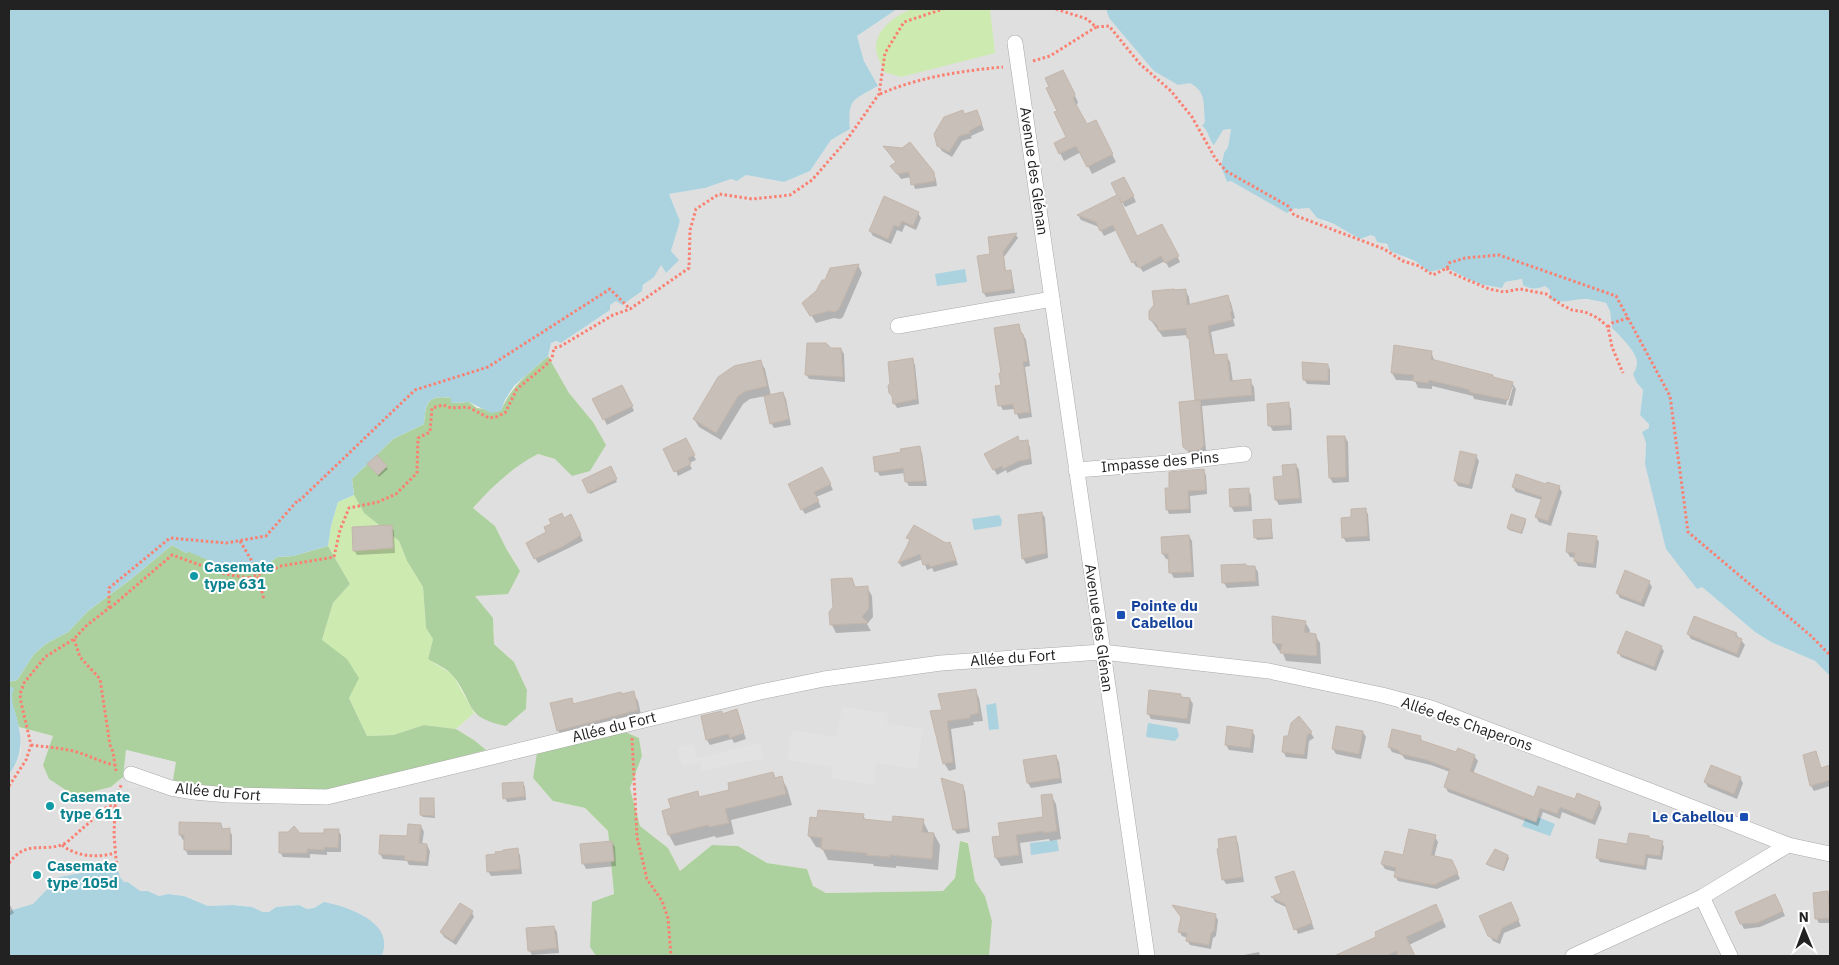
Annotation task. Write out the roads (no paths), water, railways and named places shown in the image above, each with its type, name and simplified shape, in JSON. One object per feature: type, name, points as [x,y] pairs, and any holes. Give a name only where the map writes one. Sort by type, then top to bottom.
[{"type":"street","name":"Avenue des Glénan","points":[[1015,43],[1147,956]]},
{"type":"street","points":[[898,326],[1052,299]]},
{"type":"street","name":"Impasse des Pins","points":[[1076,470],[1160,464],[1244,454]]},
{"type":"street","name":"Allée du Fort","points":[[131,774],[171,788],[228,796],[327,796],[766,691],[848,676],[951,662],[1102,652]]},
{"type":"street","name":"Allée des Chaperons","points":[[1102,652],[1269,671],[1382,695],[1431,708],[1788,845],[1830,854]]},
{"type":"street","points":[[1574,956],[1702,897],[1788,845]]},
{"type":"street","points":[[1702,897],[1730,956]]},
{"type":"water","points":[[9,9],[897,9],[857,36],[864,61],[878,86],[854,101],[850,111],[850,129],[831,140],[810,171],[784,182],[746,175],[737,181],[731,179],[705,188],[669,194],[680,221],[671,251],[679,260],[666,273],[661,265],[654,277],[643,285],[642,291],[622,305],[616,301],[610,305],[610,310],[561,343],[556,341],[551,343],[548,356],[514,386],[505,400],[501,411],[491,413],[469,402],[451,403],[451,398],[432,399],[427,405],[424,424],[393,439],[352,479],[354,495],[338,502],[331,526],[328,546],[293,556],[277,557],[268,564],[247,571],[229,569],[189,552],[186,553],[172,545],[88,611],[68,632],[47,643],[34,654],[17,680],[9,682]]},
{"type":"water","points":[[1106,9],[1830,9],[1830,676],[1815,661],[1771,642],[1755,632],[1702,587],[1697,589],[1666,549],[1645,464],[1646,443],[1642,432],[1649,428],[1649,424],[1640,415],[1643,390],[1633,374],[1637,366],[1635,354],[1612,328],[1610,311],[1606,303],[1585,299],[1562,301],[1550,299],[1550,290],[1545,286],[1529,288],[1523,285],[1522,279],[1505,282],[1502,288],[1479,284],[1447,268],[1429,272],[1415,261],[1390,251],[1387,244],[1377,242],[1375,237],[1371,235],[1360,239],[1334,224],[1317,218],[1309,208],[1295,208],[1287,213],[1231,181],[1227,182],[1221,166],[1224,153],[1228,147],[1231,129],[1223,130],[1214,145],[1202,126],[1205,122],[1204,105],[1199,90],[1190,83],[1178,85],[1154,71],[1109,18]]},
{"type":"water","points":[[965,269],[967,282],[937,286],[935,274]]},
{"type":"water","points":[[999,515],[1002,520],[1001,526],[974,530],[972,519]]},
{"type":"water","points":[[9,686],[14,688],[12,702],[18,723],[20,746],[17,760],[9,774]]},
{"type":"water","points":[[996,703],[999,729],[989,730],[986,705]]},
{"type":"water","points":[[1148,723],[1177,728],[1179,736],[1175,741],[1146,737]]},
{"type":"water","points":[[1528,813],[1555,824],[1550,836],[1522,826]]},
{"type":"water","points":[[1057,840],[1059,851],[1031,855],[1030,843]]},
{"type":"water","points":[[103,863],[118,870],[124,882],[128,882],[140,891],[148,891],[159,896],[168,894],[184,896],[208,906],[233,905],[252,907],[263,912],[269,912],[276,907],[299,905],[307,909],[314,908],[324,902],[345,908],[367,918],[376,925],[382,934],[384,943],[383,956],[9,956],[9,911],[33,904],[59,877],[81,873],[83,868]]},
{"type":"place","name":"Casemate type 631","points":[[194,576]]},
{"type":"place","name":"Pointe du Cabellou","points":[[1121,615]]},
{"type":"place","name":"Casemate type 611","points":[[50,806]]},
{"type":"place","name":"Le Cabellou","points":[[1744,817]]},
{"type":"place","name":"Casemate type 105d","points":[[37,875]]}]
